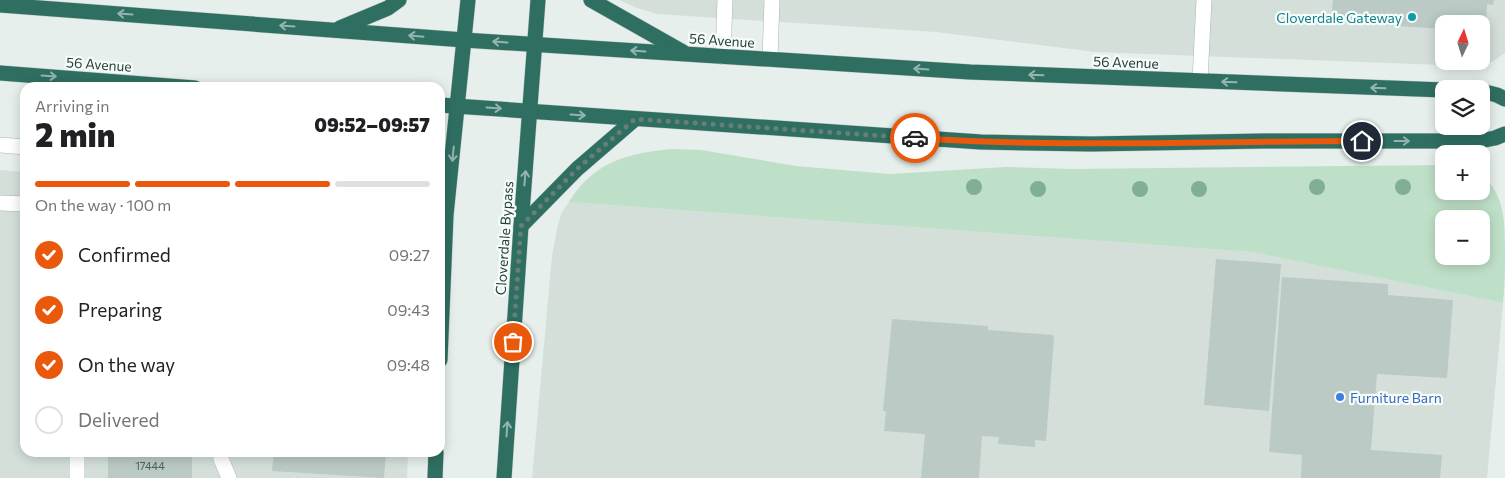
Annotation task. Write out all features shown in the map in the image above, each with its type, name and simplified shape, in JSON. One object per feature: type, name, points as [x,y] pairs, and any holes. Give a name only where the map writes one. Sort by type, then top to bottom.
[{"type":"highway","points":[[336,29],[388,8],[399,0]]},
{"type":"highway","points":[[445,196],[458,106],[468,0]]},
{"type":"highway","name":"Cloverdale Bypass","points":[[504,478],[538,0]]},
{"type":"highway","points":[[591,0],[687,54]]},
{"type":"highway","name":"56 Avenue","points":[[0,5],[464,40],[970,72],[1435,90]]},
{"type":"highway","name":"56 Avenue","points":[[0,73],[116,82]]},
{"type":"highway","points":[[1490,93],[1505,99]]},
{"type":"highway","points":[[445,105],[981,142],[1081,144],[1480,141],[1505,134]]},
{"type":"highway","points":[[521,226],[577,169],[635,119]]},
{"type":"highway","points":[[435,478],[436,457]]},
{"type":"lane","points":[[722,56],[725,0]]},
{"type":"lane","points":[[770,59],[772,0]]},
{"type":"lane","points":[[1200,81],[1204,0]]},
{"type":"lane","points":[[0,145],[20,147]]},
{"type":"lane","points":[[0,203],[20,204]]},
{"type":"lane","points":[[77,457],[78,478]]},
{"type":"lane","points":[[221,457],[229,478]]},
{"type":"shaded area","points":[[619,0],[1505,0],[1505,53],[1490,62],[1490,15],[1435,15],[1435,65],[1095,52],[936,32],[657,14]]},
{"type":"shaded area","points":[[0,170],[20,172],[20,457],[408,457],[407,478],[0,478]]},
{"type":"shaded area","points":[[569,202],[1252,252],[1503,303],[1487,478],[532,478],[552,256],[558,224],[562,212]]},
{"type":"green space","points":[[672,149],[701,150],[796,166],[889,174],[1006,167],[1072,169],[1435,165],[1435,200],[1490,200],[1490,182],[1495,190],[1502,209],[1505,230],[1503,303],[1252,252],[569,202],[589,177],[613,162],[641,153]]},
{"type":"building","name":"Cloverdale Gateway","points":[[1333,0],[1494,0],[1493,5],[1487,4],[1487,15],[1435,15],[1435,28],[1337,22],[1338,11],[1332,11]]},
{"type":"building","points":[[1216,259],[1281,264],[1269,411],[1204,405]]},
{"type":"building","points":[[1282,277],[1388,284],[1388,295],[1453,300],[1447,378],[1377,374],[1371,450],[1442,455],[1440,478],[1301,478],[1302,455],[1269,452]]},
{"type":"building","points":[[892,319],[988,326],[988,330],[1053,335],[1046,441],[1035,440],[1035,447],[998,444],[999,437],[982,436],[979,478],[921,478],[925,434],[884,431],[886,411],[883,411]]},
{"type":"building","points":[[108,457],[192,457],[192,478],[108,478]]},
{"type":"building","points":[[273,457],[386,457],[384,478],[272,471]]},
{"type":"way so far","points":[[513,342],[521,226],[577,169],[635,119],[915,138]]},
{"type":"place","name":"Cloverdale Gateway","points":[[1412,17]]},
{"type":"place","name":"Furniture Barn","points":[[1340,397]]},
{"type":"route","points":[[915,138],[981,142],[1091,144],[1362,141]]}]
